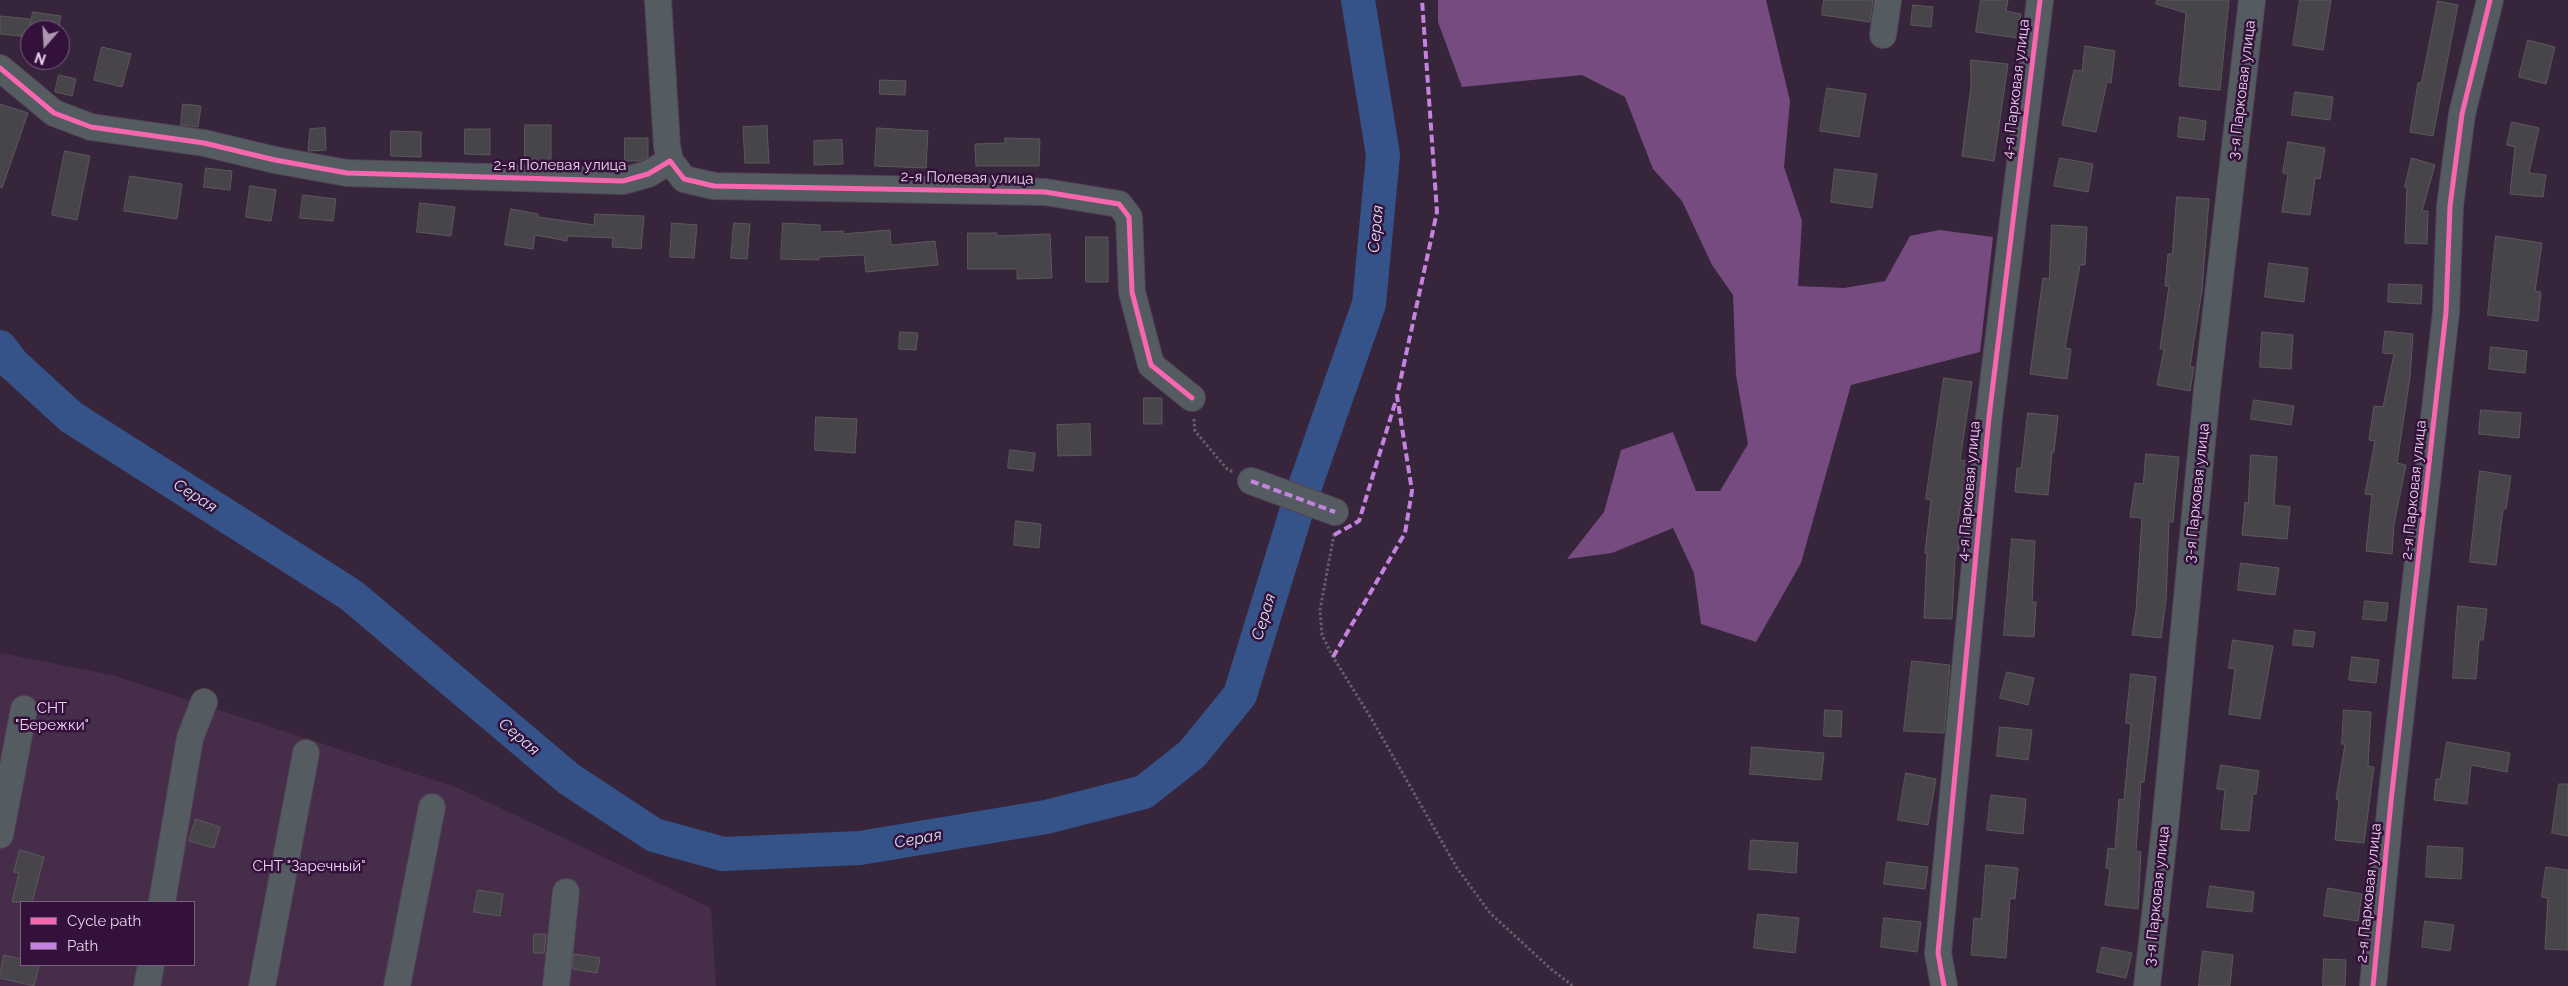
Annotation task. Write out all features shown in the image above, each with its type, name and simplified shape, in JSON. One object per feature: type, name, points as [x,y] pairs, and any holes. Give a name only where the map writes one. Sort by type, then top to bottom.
[{"type":"street","points":[[658,0],[667,146],[670,161]]},
{"type":"street","points":[[1883,34],[1888,0]]},
{"type":"street","name":"4-я Парковая улица","points":[[1944,986],[1938,953],[1988,427],[2040,0]]},
{"type":"street","name":"3-я Парковая улица","points":[[2147,986],[2165,827],[2207,390],[2252,0]]},
{"type":"street","name":"2-я Парковая улица","points":[[2373,986],[2446,312],[2450,206],[2462,114],[2490,0]]},
{"type":"street","name":"2-я Полевая улица","points":[[0,68],[54,113],[92,127],[204,143],[275,160],[348,173],[622,180],[648,174],[670,161],[684,179],[714,186],[1044,192],[1119,204],[1129,218],[1132,292],[1151,365],[1192,398]]},
{"type":"street","points":[[1251,481],[1335,512]]},
{"type":"street","points":[[162,901],[190,738],[204,702]]},
{"type":"street","points":[[0,835],[24,709]]},
{"type":"street","points":[[262,986],[306,752]]},
{"type":"street","points":[[397,986],[432,807]]},
{"type":"street","points":[[556,986],[566,892]]},
{"type":"street","points":[[148,986],[151,966]]},
{"type":"path","points":[[1192,398],[1195,431],[1227,469],[1251,481]]},
{"type":"path","points":[[1335,512],[1339,513],[1320,610],[1322,635],[1333,657],[1371,718],[1457,868],[1490,913],[1551,969],[1573,986]]},
{"type":"green space","name":"СНТ \"Заречный\"","points":[[0,653],[112,675],[458,788],[711,908],[716,986],[0,986]]},
{"type":"shaded area","points":[[1438,0],[1766,0],[1790,101],[1784,167],[1802,221],[1798,286],[1844,288],[1885,281],[1910,236],[1939,230],[1993,237],[1980,352],[1851,385],[1801,563],[1756,642],[1701,624],[1694,573],[1673,528],[1612,553],[1567,559],[1604,512],[1621,450],[1673,432],[1696,491],[1720,491],[1748,444],[1736,375],[1733,295],[1712,265],[1682,201],[1653,169],[1625,97],[1582,75],[1462,87],[1438,22]]},
{"type":"building","points":[[1824,0],[1873,0],[1870,22],[1822,15]]},
{"type":"building","points":[[1981,0],[2008,0],[2006,11],[2021,14],[2017,38],[1976,32]]},
{"type":"building","points":[[2157,0],[2229,0],[2220,90],[2179,86],[2186,13],[2156,4]]},
{"type":"building","points":[[2300,0],[2331,0],[2323,50],[2293,45]]},
{"type":"building","points":[[2438,1],[2458,5],[2433,136],[2410,132],[2418,83],[2421,83]]},
{"type":"building","points":[[1913,5],[1933,7],[1931,27],[1911,25]]},
{"type":"building","points":[[33,12],[61,16],[60,20],[31,20]]},
{"type":"building","points":[[0,16],[30,19],[20,20],[20,36],[0,34]]},
{"type":"building","points":[[2528,40],[2555,47],[2546,84],[2519,77]]},
{"type":"building","points":[[2085,46],[2115,51],[2111,83],[2107,82],[2096,132],[2062,125],[2074,70],[2082,71]]},
{"type":"building","points":[[102,47],[131,54],[122,87],[94,80]]},
{"type":"building","points":[[1971,60],[2008,64],[1994,161],[1962,156],[1971,86]]},
{"type":"building","points":[[59,75],[76,79],[72,96],[55,92]]},
{"type":"building","points":[[880,80],[906,81],[905,95],[880,94]]},
{"type":"building","points":[[1827,88],[1866,94],[1859,137],[1820,131]]},
{"type":"building","points":[[2295,92],[2333,97],[2330,120],[2292,115]]},
{"type":"building","points":[[0,104],[28,113],[2,188],[0,187]]},
{"type":"building","points":[[183,104],[201,106],[198,127],[181,125]]},
{"type":"building","points":[[2180,117],[2206,121],[2204,140],[2178,137]]},
{"type":"building","points":[[2512,122],[2539,128],[2529,173],[2546,175],[2543,197],[2510,194],[2515,147],[2507,145]]},
{"type":"building","points":[[525,125],[551,125],[551,161],[525,161]]},
{"type":"building","points":[[767,126],[769,163],[745,163],[743,127]]},
{"type":"building","points":[[325,128],[326,150],[308,151],[310,129]]},
{"type":"building","points":[[877,128],[928,131],[926,168],[875,166]]},
{"type":"building","points":[[465,129],[490,129],[490,155],[465,154]]},
{"type":"building","points":[[391,131],[421,132],[421,157],[391,156]]},
{"type":"building","points":[[625,138],[648,138],[648,157],[641,161],[625,161]]},
{"type":"building","points":[[1005,138],[1040,139],[1039,166],[976,166],[975,144],[1005,143]]},
{"type":"building","points":[[842,140],[843,164],[814,165],[814,141]]},
{"type":"building","points":[[2288,142],[2325,148],[2320,179],[2315,178],[2310,215],[2282,212],[2288,174],[2283,173]]},
{"type":"building","points":[[65,151],[90,156],[77,220],[52,215]]},
{"type":"building","points":[[2060,158],[2093,164],[2088,192],[2054,186]]},
{"type":"building","points":[[2412,158],[2435,165],[2422,211],[2428,211],[2427,244],[2405,243],[2407,187],[2405,187]]},
{"type":"building","points":[[206,168],[232,171],[230,190],[204,187]]},
{"type":"building","points":[[1835,169],[1877,174],[1872,208],[1831,202]]},
{"type":"building","points":[[130,176],[182,184],[177,219],[124,211]]},
{"type":"building","points":[[250,186],[276,190],[271,221],[246,217]]},
{"type":"building","points":[[303,195],[336,199],[333,221],[300,218]]},
{"type":"building","points":[[2177,197],[2209,199],[2202,290],[2190,367],[2194,367],[2190,391],[2157,385],[2164,349],[2160,349],[2169,286],[2165,286],[2168,254],[2172,254]]},
{"type":"building","points":[[420,203],[455,207],[451,236],[417,232]]},
{"type":"building","points":[[511,209],[538,214],[538,217],[594,225],[595,214],[644,216],[641,249],[612,247],[613,238],[567,236],[567,241],[535,235],[533,249],[505,245]]},
{"type":"building","points":[[672,223],[697,225],[694,258],[670,257]]},
{"type":"building","points":[[734,223],[750,224],[747,259],[731,258]]},
{"type":"building","points":[[783,223],[820,225],[820,232],[843,231],[843,234],[890,230],[891,245],[935,241],[938,265],[866,272],[864,255],[819,257],[819,260],[781,259]]},
{"type":"building","points":[[2052,225],[2087,227],[2085,265],[2080,265],[2065,348],[2071,349],[2067,379],[2030,374],[2043,278],[2049,279]]},
{"type":"building","points":[[968,233],[997,233],[997,236],[1050,234],[1052,278],[1017,279],[1017,269],[968,269]]},
{"type":"building","points":[[2496,236],[2542,243],[2535,291],[2541,292],[2538,321],[2488,315]]},
{"type":"building","points":[[1086,237],[1108,237],[1108,282],[1086,282]]},
{"type":"building","points":[[2269,263],[2308,268],[2304,302],[2265,297]]},
{"type":"building","points":[[2389,284],[2422,285],[2421,304],[2388,302]]},
{"type":"building","points":[[2385,331],[2413,334],[2410,377],[2397,463],[2406,465],[2394,524],[2392,554],[2366,551],[2372,495],[2365,494],[2375,441],[2369,440],[2374,406],[2383,407],[2394,354],[2383,353]]},
{"type":"building","points":[[900,332],[918,333],[916,350],[899,349]]},
{"type":"building","points":[[2262,332],[2293,335],[2291,369],[2260,367]]},
{"type":"building","points":[[2491,347],[2527,351],[2525,373],[2489,369]]},
{"type":"building","points":[[1944,378],[1972,382],[1960,460],[1968,461],[1957,528],[1961,528],[1958,556],[1955,556],[1952,619],[1924,618],[1927,553],[1925,553],[1931,500],[1926,499]]},
{"type":"building","points":[[1144,398],[1162,398],[1162,424],[1144,424]]},
{"type":"building","points":[[2254,400],[2294,406],[2291,425],[2251,419]]},
{"type":"building","points":[[2481,410],[2521,413],[2519,438],[2479,434]]},
{"type":"building","points":[[2028,413],[2058,416],[2048,495],[2015,492],[2017,468],[2021,468]]},
{"type":"building","points":[[816,417],[857,419],[855,453],[815,450]]},
{"type":"building","points":[[1090,424],[1091,455],[1058,456],[1057,425]]},
{"type":"building","points":[[1010,450],[1035,453],[1033,471],[1008,468]]},
{"type":"building","points":[[2146,454],[2179,457],[2173,522],[2169,522],[2166,600],[2161,638],[2132,635],[2136,611],[2142,518],[2130,517],[2135,483],[2143,484]]},
{"type":"building","points":[[2251,455],[2277,457],[2274,505],[2290,507],[2287,539],[2242,535],[2245,502],[2248,503]]},
{"type":"building","points":[[2480,471],[2511,476],[2506,509],[2503,509],[2496,565],[2470,562]]},
{"type":"building","points":[[1016,521],[1041,524],[1039,548],[1014,545]]},
{"type":"building","points":[[2012,539],[2035,541],[2032,602],[2036,602],[2034,637],[2004,635]]},
{"type":"building","points":[[2241,563],[2279,568],[2275,595],[2238,590]]},
{"type":"building","points":[[2365,601],[2388,603],[2386,621],[2363,619]]},
{"type":"building","points":[[2458,606],[2487,609],[2483,640],[2479,640],[2476,679],[2453,678]]},
{"type":"building","points":[[2295,630],[2315,632],[2313,647],[2293,645]]},
{"type":"building","points":[[2233,640],[2273,646],[2260,719],[2229,714],[2235,669],[2229,668]]},
{"type":"building","points":[[2352,657],[2379,660],[2376,683],[2349,680]]},
{"type":"building","points":[[1912,661],[1950,665],[1944,733],[1904,731]]},
{"type":"building","points":[[2007,672],[2034,678],[2028,705],[2000,698]]},
{"type":"building","points":[[2131,674],[2156,677],[2144,782],[2141,782],[2136,851],[2141,852],[2138,909],[2105,905],[2110,869],[2106,868],[2108,848],[2115,849],[2119,799],[2124,800],[2131,724],[2126,723]]},
{"type":"building","points":[[1825,710],[1842,711],[1841,737],[1824,736]]},
{"type":"building","points":[[2344,710],[2371,712],[2368,766],[2374,767],[2364,843],[2335,840],[2339,800],[2336,799],[2345,744],[2342,744]]},
{"type":"building","points":[[2000,727],[2032,730],[2028,760],[1997,756]]},
{"type":"building","points":[[2447,742],[2510,753],[2507,772],[2471,765],[2467,804],[2434,800],[2436,779],[2440,779]]},
{"type":"building","points":[[1752,747],[1824,753],[1821,780],[1750,774]]},
{"type":"building","points":[[2221,765],[2259,771],[2256,794],[2253,794],[2249,831],[2221,829],[2225,790],[2217,789]]},
{"type":"building","points":[[1906,773],[1936,779],[1928,825],[1898,820]]},
{"type":"building","points":[[2559,784],[2568,784],[2568,836],[2552,833]]},
{"type":"building","points":[[1991,795],[2026,799],[2023,834],[1987,830]]},
{"type":"building","points":[[196,819],[220,827],[214,848],[189,841]]},
{"type":"building","points":[[1751,840],[1798,843],[1796,873],[1749,869]]},
{"type":"building","points":[[2428,846],[2463,848],[2461,879],[2426,877]]},
{"type":"building","points":[[20,850],[44,857],[32,901],[12,902],[19,873],[14,872]]},
{"type":"building","points":[[1887,862],[1928,867],[1925,889],[1884,884]]},
{"type":"building","points":[[1986,865],[2018,868],[2015,899],[2010,898],[2006,958],[1971,955],[1974,918],[1981,919]]},
{"type":"building","points":[[2546,867],[2568,870],[2568,950],[2545,949],[2548,898],[2542,897]]},
{"type":"building","points":[[2210,886],[2254,892],[2252,912],[2207,907]]},
{"type":"building","points":[[2328,888],[2362,894],[2358,921],[2324,916]]},
{"type":"building","points":[[478,890],[503,894],[500,916],[474,912]]},
{"type":"building","points":[[1758,914],[1799,918],[1795,953],[1754,948]]},
{"type":"building","points":[[1884,918],[1921,922],[1917,952],[1881,947]]},
{"type":"building","points":[[2425,921],[2454,925],[2450,951],[2422,947]]},
{"type":"building","points":[[534,934],[546,934],[544,953],[534,953]]},
{"type":"building","points":[[2102,947],[2132,953],[2126,978],[2097,972]]},
{"type":"building","points":[[2203,951],[2233,955],[2230,986],[2199,986]]},
{"type":"building","points":[[574,954],[600,958],[597,973],[573,969]]},
{"type":"building","points":[[4,955],[20,959],[20,966],[39,966],[34,986],[0,978]]},
{"type":"building","points":[[2324,959],[2346,960],[2345,986],[2323,986]]},
{"type":"waterway","name":"Серая","points":[[0,347],[13,364],[71,417],[351,595],[569,779],[654,835],[723,854],[860,848],[1046,817],[1144,792],[1192,754],[1240,695],[1298,506],[1369,304],[1383,155],[1358,0]]},
{"type":"marked path","points":[[1333,657],[1405,533],[1412,491],[1397,396],[1437,212],[1422,0]]},
{"type":"marked path","points":[[1334,535],[1359,521],[1396,400]]},
{"type":"marked path","points":[[1251,481],[1335,512]]},
{"type":"cycle path","points":[[1944,986],[1938,953],[1989,417],[2040,0]]},
{"type":"cycle path","points":[[2373,986],[2391,801],[2446,312],[2450,206],[2462,114],[2490,0]]},
{"type":"cycle path","points":[[0,68],[54,113],[91,127],[204,143],[275,160],[347,173],[623,181],[648,174],[670,161],[684,179],[714,186],[1045,192],[1119,204],[1129,217],[1132,292],[1151,365],[1192,398]]},
{"type":"park label","name":"СНТ \"Бережки\"","points":[[52,716]]}]
